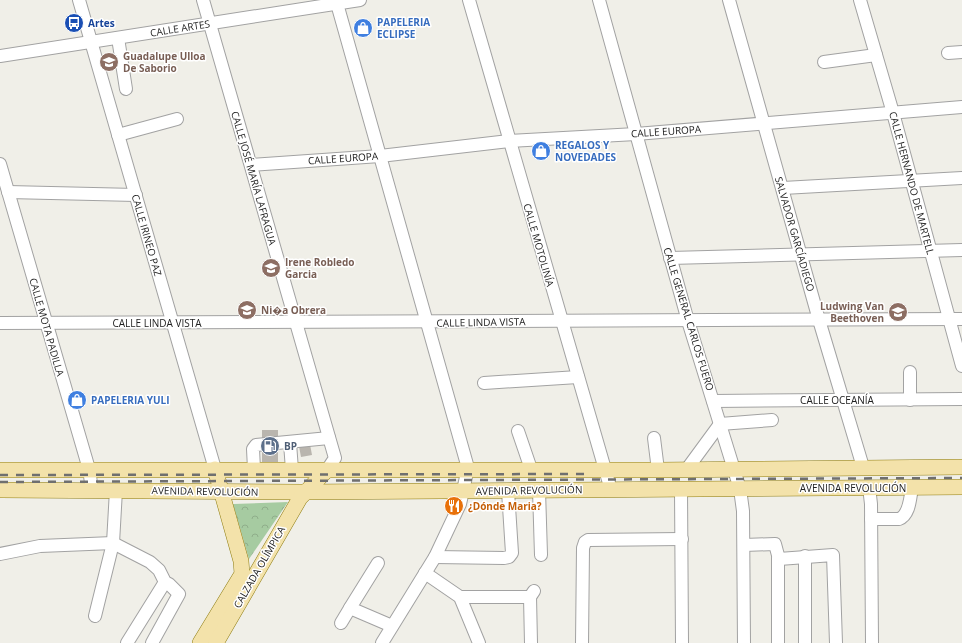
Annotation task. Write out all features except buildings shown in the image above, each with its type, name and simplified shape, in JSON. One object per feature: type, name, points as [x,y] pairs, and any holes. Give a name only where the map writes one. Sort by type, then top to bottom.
[{"type":"main road","name":"AVENIDA REVOLUCIÓN","points":[[0,470],[327,470],[468,468],[658,470],[735,468],[962,467]]},
{"type":"main road","name":"CALZADA OLÍMPICA","points":[[200,643],[242,574],[222,491],[215,469]]},
{"type":"main road","name":"CALZADA OLÍMPICA","points":[[216,643],[304,492],[327,470]]},
{"type":"main road","name":"AVENIDA REVOLUCIÓN","points":[[0,490],[304,492],[962,487]]},
{"type":"street","name":"CALLE IRINEO PAZ","points":[[79,0],[215,469]]},
{"type":"street","name":"CALLE JOSÉ MARÍA LAFRAGUA","points":[[203,0],[335,458],[327,470]]},
{"type":"street","name":"CALLE ARTES","points":[[0,56],[210,24],[336,2],[360,0]]},
{"type":"street","name":"CALLE MOTOLINÍA","points":[[469,0],[611,490]]},
{"type":"street","name":"CALLE GENERAL CARLOS FUERO","points":[[599,0],[688,321],[740,488],[743,511],[744,545],[744,643]]},
{"type":"street","name":"SALVADOR GARCÍADIEGO","points":[[729,0],[819,320],[863,467]]},
{"type":"street","name":"CALLE HERNANDO DE MARTELL","points":[[860,0],[893,113],[962,366]]},
{"type":"street","points":[[336,2],[468,468],[460,504],[435,557],[382,643]]},
{"type":"street","points":[[118,38],[126,89]]},
{"type":"street","points":[[948,53],[962,52]]},
{"type":"street","points":[[824,62],[876,55]]},
{"type":"street","name":"CALLE EUROPA","points":[[251,165],[380,156],[509,142],[636,134],[962,107]]},
{"type":"street","points":[[118,135],[177,119]]},
{"type":"street","name":"CALLE MOTA PADILLA","points":[[0,164],[89,469],[92,490]]},
{"type":"street","points":[[783,188],[962,178]]},
{"type":"street","points":[[8,192],[136,195]]},
{"type":"street","points":[[670,258],[962,250]]},
{"type":"street","name":"CALLE LINDA VISTA","points":[[0,323],[428,323],[962,319]]},
{"type":"street","points":[[910,372],[910,400]]},
{"type":"street","points":[[484,382],[578,377]]},
{"type":"street","name":"CALLE OCEANÍA","points":[[713,401],[962,399]]},
{"type":"street","points":[[688,469],[720,424],[772,420]]},
{"type":"street","points":[[518,431],[531,469]]},
{"type":"street","points":[[254,469],[254,446],[329,438]]},
{"type":"street","points":[[654,438],[658,470]]},
{"type":"street","points":[[290,443],[292,470]]},
{"type":"street","points":[[868,487],[871,519],[872,643]]},
{"type":"street","points":[[871,519],[899,519],[904,517],[907,511],[912,488]]},
{"type":"street","points":[[682,489],[682,643]]},
{"type":"street","points":[[95,616],[112,543],[116,490]]},
{"type":"street","points":[[435,557],[509,557],[512,553],[508,490]]},
{"type":"street","points":[[539,490],[541,555]]},
{"type":"street","points":[[582,643],[583,548],[585,542],[588,540],[682,539]]},
{"type":"street","points":[[0,554],[40,546],[112,543],[150,562],[159,570],[165,582],[178,592],[179,596],[152,643]]},
{"type":"street","points":[[744,545],[775,544],[778,558],[778,643]]},
{"type":"street","points":[[778,558],[833,554],[836,643]]},
{"type":"street","points":[[805,556],[806,643]]},
{"type":"street","points":[[340,624],[378,563]]},
{"type":"street","points":[[425,573],[460,597],[479,643]]},
{"type":"street","points":[[127,643],[165,582]]},
{"type":"street","points":[[460,597],[532,594],[531,643]]},
{"type":"street","points":[[350,608],[392,626]]},
{"type":"green space","points":[[288,502],[249,559],[233,504]]},
{"type":"railway","points":[[0,475],[592,474]]},
{"type":"railway","points":[[0,482],[962,478]]},
{"type":"place","name":"Artes","points":[[74,23]]},
{"type":"place","name":"PAPELERIA ECLIPSE","points":[[363,28]]},
{"type":"place","name":"Guadalupe Ulloa De Saborio","points":[[109,62]]},
{"type":"place","name":"REGALOS Y NOVEDADES","points":[[541,151]]},
{"type":"place","name":"Irene Robledo Garcia","points":[[271,268]]},
{"type":"place","name":"Ni�a Obrera","points":[[247,310]]},
{"type":"place","name":"Ludwing Van Beethoven","points":[[898,312]]},
{"type":"place","name":"PAPELERIA YULI","points":[[77,400]]},
{"type":"place","name":"BP","points":[[270,446]]},
{"type":"place","name":"¿Dónde Maria?","points":[[454,506]]}]
